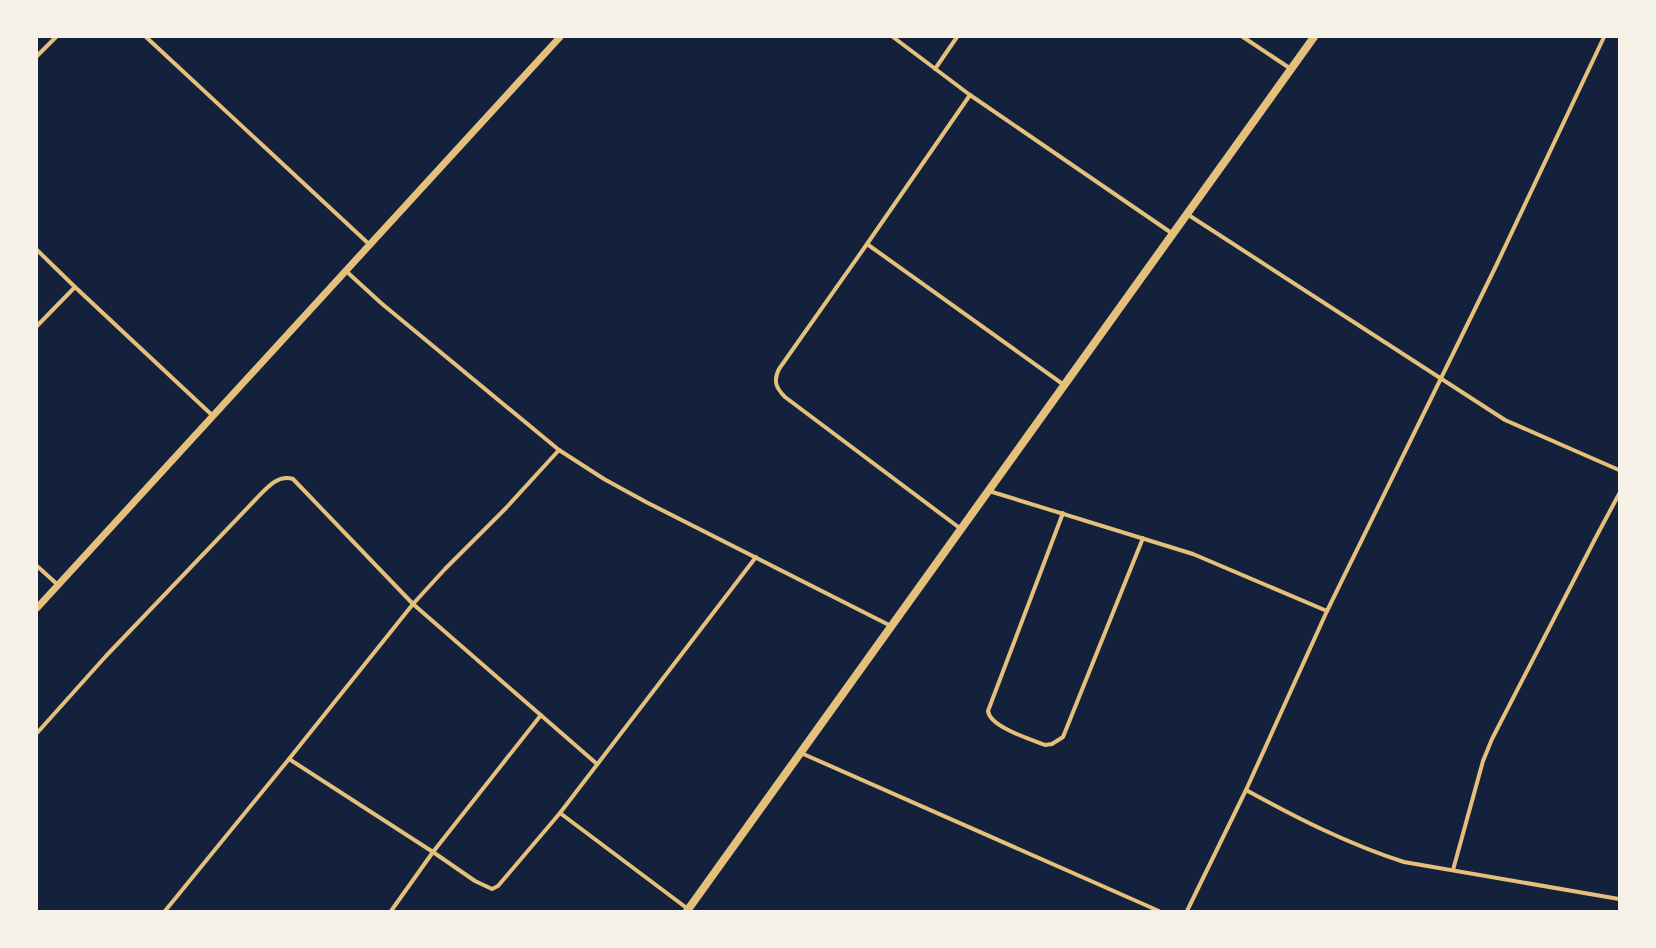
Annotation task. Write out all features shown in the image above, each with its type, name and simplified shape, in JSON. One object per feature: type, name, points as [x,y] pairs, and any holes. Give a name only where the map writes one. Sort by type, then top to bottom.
[{"type":"main road","points":[[687,910],[1314,37]]},
{"type":"street","points":[[37,56],[56,37]]},
{"type":"street","points":[[146,37],[370,245]]},
{"type":"street","points":[[37,608],[560,37]]},
{"type":"street","points":[[893,37],[970,95],[1173,234]]},
{"type":"street","points":[[935,69],[957,37]]},
{"type":"street","points":[[1243,37],[1291,69]]},
{"type":"street","points":[[1187,911],[1246,790],[1327,611],[1441,379],[1604,37]]},
{"type":"street","points":[[961,529],[785,397],[775,385],[775,377],[779,369],[970,95]]},
{"type":"street","points":[[1186,214],[1505,420],[1619,470]]},
{"type":"street","points":[[866,244],[1064,385]]},
{"type":"street","points":[[37,250],[213,416]]},
{"type":"street","points":[[346,271],[381,303],[559,450],[604,479],[639,498],[891,626]]},
{"type":"street","points":[[37,326],[75,287]]},
{"type":"street","points":[[165,911],[413,604],[444,569],[506,508],[559,450]]},
{"type":"street","points":[[37,733],[106,656],[276,480],[288,477],[294,479],[413,604],[598,764]]},
{"type":"street","points":[[988,490],[1193,554],[1327,611]]},
{"type":"street","points":[[1453,870],[1483,761],[1492,739],[1619,494]]},
{"type":"street","points":[[1063,513],[988,711],[989,716],[998,725],[1044,745],[1052,744],[1062,736],[1143,538]]},
{"type":"street","points":[[289,759],[433,852],[475,881],[492,889],[498,886],[560,813],[756,557]]},
{"type":"street","points":[[37,566],[58,585]]},
{"type":"street","points":[[391,911],[433,852],[541,715]]},
{"type":"street","points":[[800,752],[1159,911]]},
{"type":"street","points":[[1246,790],[1292,816],[1372,852],[1404,862],[1619,899]]},
{"type":"street","points":[[560,813],[687,910]]}]
